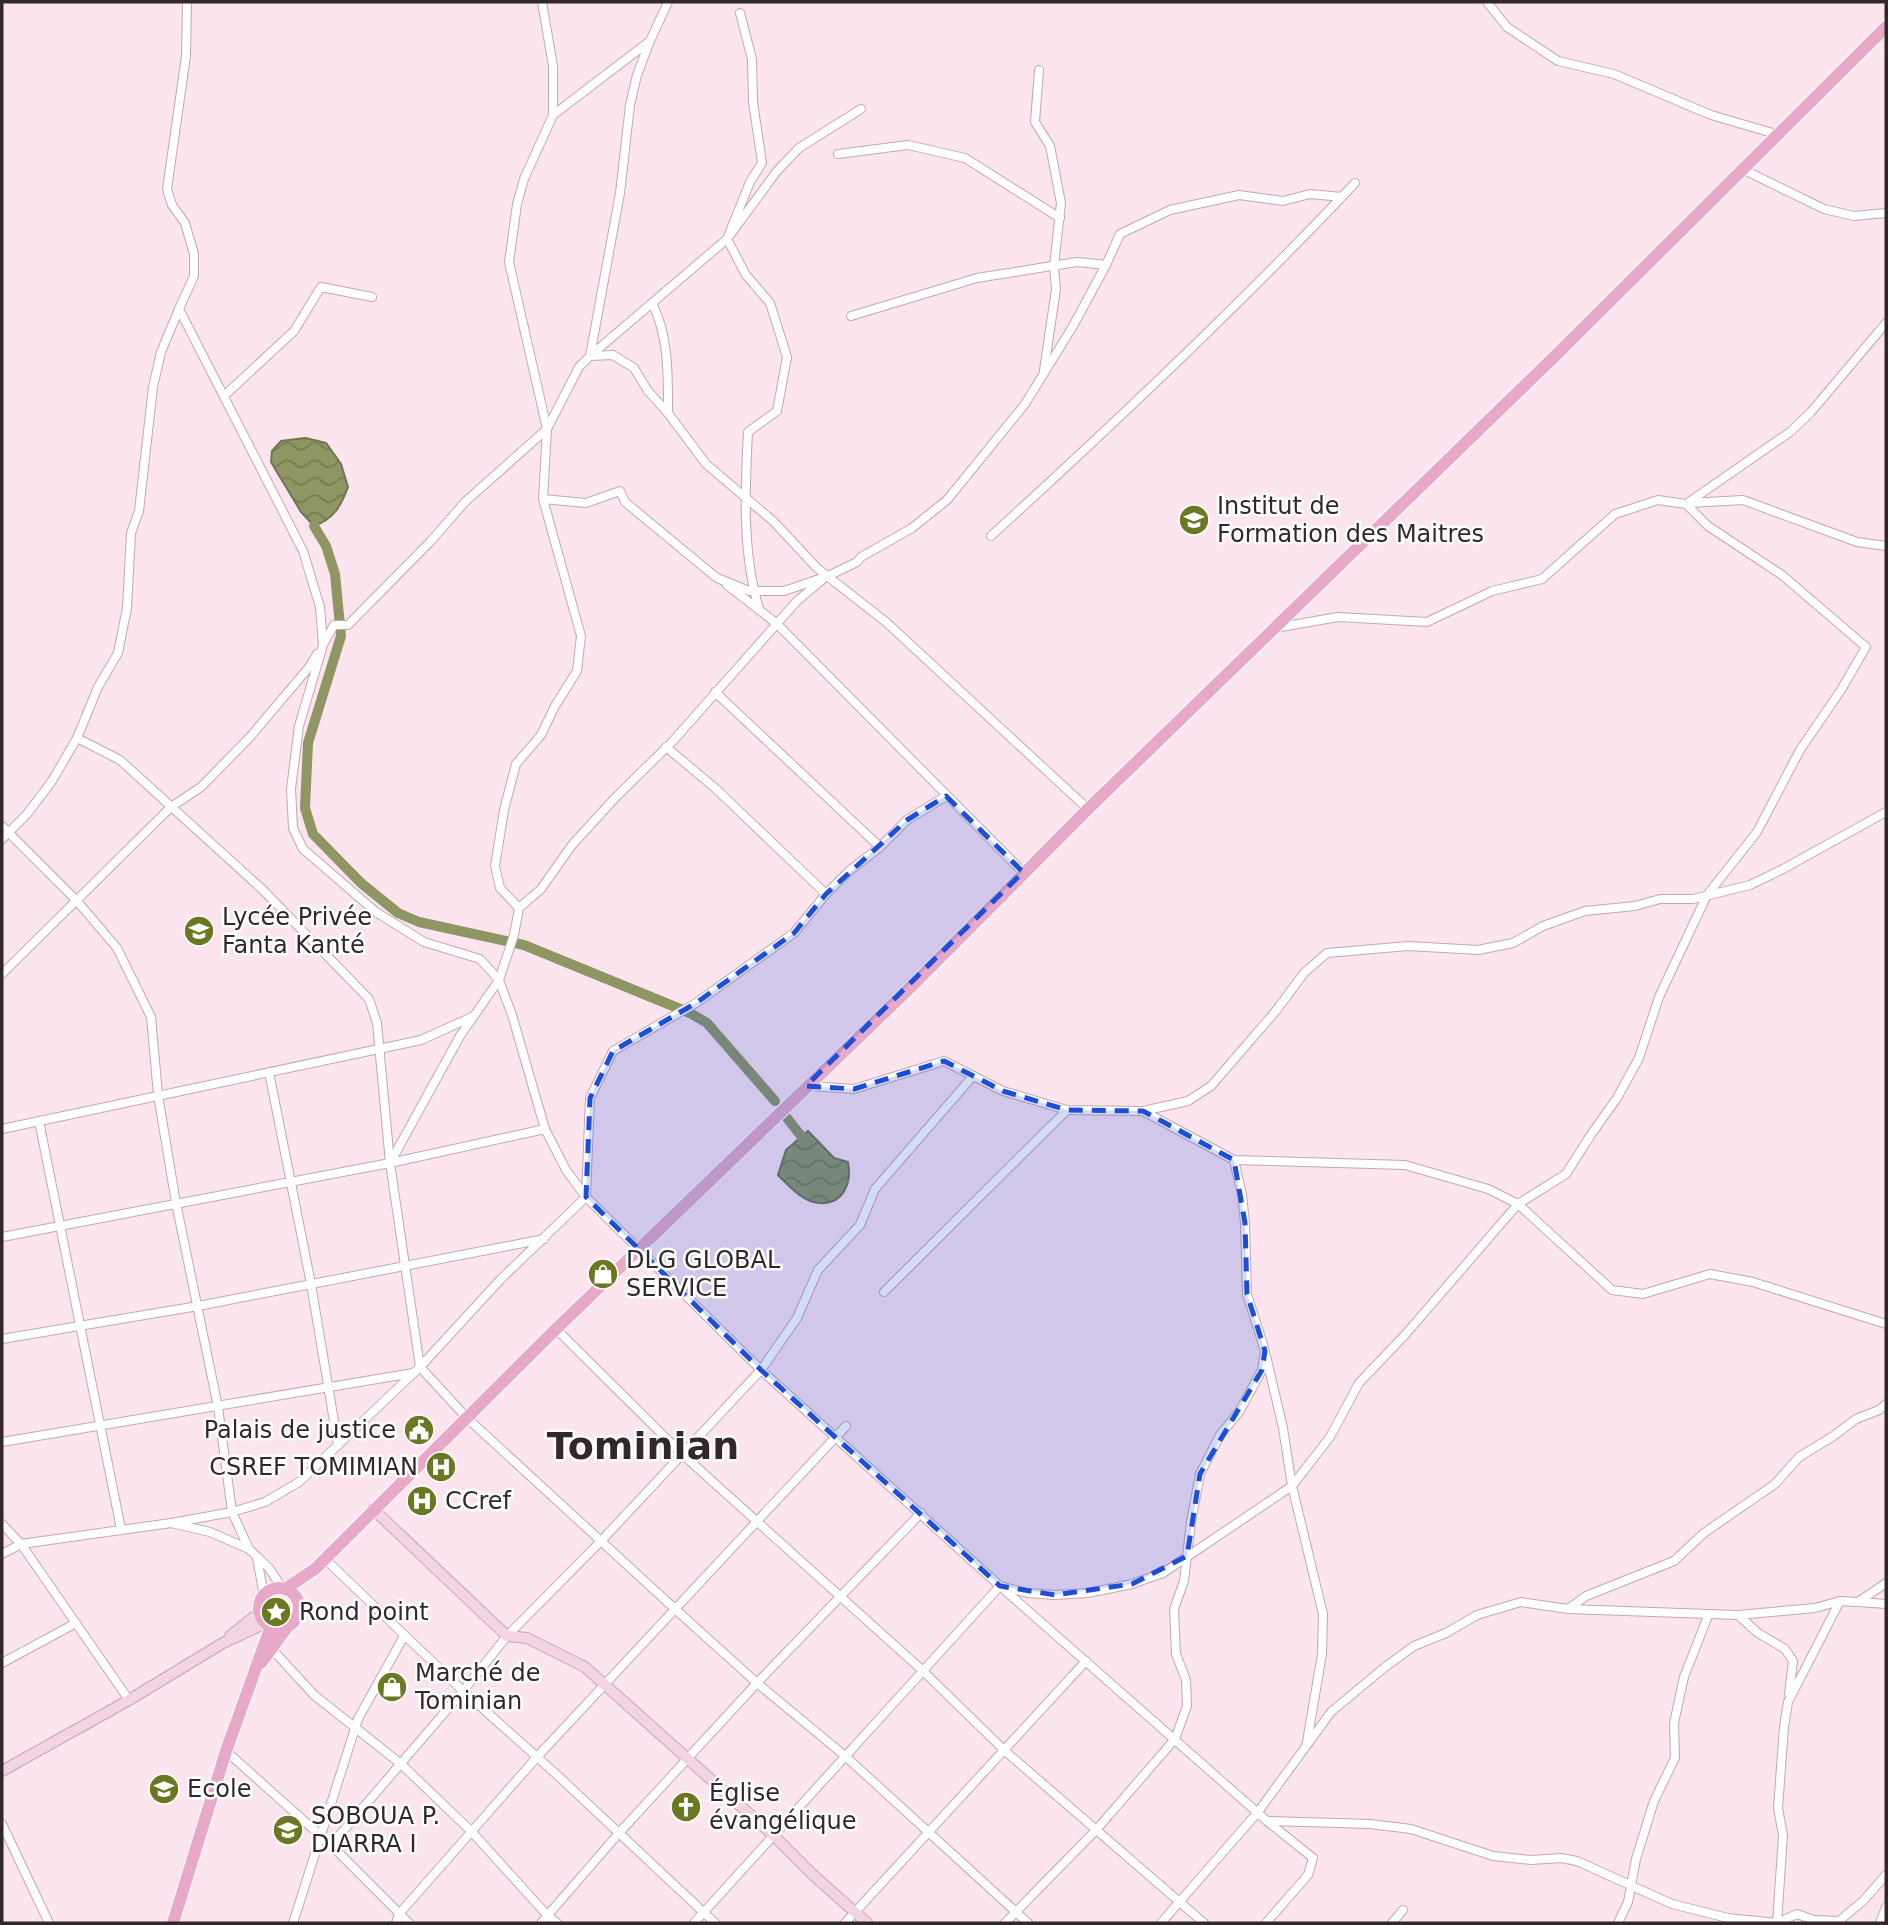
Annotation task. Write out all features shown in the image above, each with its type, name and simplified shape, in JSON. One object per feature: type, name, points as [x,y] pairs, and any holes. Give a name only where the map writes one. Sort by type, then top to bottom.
[{"type":"main road","points":[[173,1923],[226,1751],[257,1669],[266,1620],[264,1596],[274,1589],[284,1589],[315,1569],[556,1329],[913,985],[1023,872],[1555,356],[1886,27]]},
{"type":"main road","points":[[257,1669],[297,1617],[315,1569]]},
{"type":"main road","points":[[284,1589],[295,1597],[299,1608]]},
{"type":"main road","points":[[266,1620],[280,1628],[288,1626]]},
{"type":"street","points":[[187,2],[186,56],[167,188],[173,205],[185,223],[194,254],[194,276],[161,352],[153,387],[139,511],[131,533],[127,608],[118,653],[98,687],[77,738],[52,781],[27,814],[4,833],[77,901],[117,948],[151,1017],[158,1095],[176,1203],[218,1407],[232,1512],[249,1549],[270,1568],[284,1589]]},
{"type":"street","points":[[519,908],[500,888],[495,866],[504,810],[516,764],[541,735],[577,671],[581,636],[543,499],[547,429],[509,262],[517,204],[524,179],[552,115],[552,66],[542,2]]},
{"type":"street","points":[[590,356],[620,193],[630,105],[637,75],[668,2]]},
{"type":"street","points":[[1487,2],[1507,27],[1558,61],[1614,74],[1711,115],[1779,135]]},
{"type":"street","points":[[740,13],[752,59],[753,102],[762,163],[750,182],[727,239],[746,275],[770,303],[787,357],[777,411],[748,432],[745,496],[754,591],[759,608]]},
{"type":"street","points":[[552,115],[650,41]]},
{"type":"street","points":[[1039,70],[1035,122],[1050,146],[1061,203],[1055,266],[1056,289],[1044,373]]},
{"type":"street","points":[[2,974],[171,807],[201,788],[250,737],[310,666],[334,625],[348,625],[430,542],[465,502],[547,429],[579,367],[727,239],[777,171],[799,148],[862,109]]},
{"type":"street","points":[[838,154],[908,145],[965,158],[1060,218]]},
{"type":"street","points":[[1742,169],[1824,209],[1854,216],[1886,213]]},
{"type":"street","points":[[991,536],[1110,428],[1292,250],[1355,183]]},
{"type":"street","points":[[390,1163],[474,1015],[499,980],[510,951],[519,908],[541,889],[572,845],[666,747],[797,601],[828,576],[912,528],[947,499],[1024,404],[1073,326],[1107,265],[1120,234],[1170,210],[1239,195],[1283,201],[1310,194],[1342,197]]},
{"type":"street","points":[[851,316],[978,278],[1077,262],[1107,265]]},
{"type":"street","points":[[224,396],[294,331],[321,287],[372,297]]},
{"type":"street","points":[[652,303],[659,317],[668,366],[668,413]]},
{"type":"street","points":[[179,309],[303,551],[320,607],[323,645],[299,726],[290,789],[293,828],[303,849],[376,912],[424,942],[480,959],[499,980],[545,1129],[566,1170],[586,1197],[761,1370],[1000,1586],[1267,1821],[1313,1858],[1308,1875],[1266,1923]]},
{"type":"street","points":[[1686,503],[1790,432],[1811,412],[1886,323]]},
{"type":"street","points":[[590,356],[613,355],[634,368],[648,391],[706,464],[745,496],[828,576],[887,622],[1088,809]]},
{"type":"street","points":[[543,499],[586,503],[620,491],[625,502],[776,623],[1023,872]]},
{"type":"street","points":[[1274,628],[1338,617],[1427,622],[1492,591],[1542,579],[1615,514],[1658,500],[1686,503],[1743,500],[1857,542],[1886,546]]},
{"type":"street","points":[[1000,1586],[1027,1593],[1055,1595],[1088,1593],[1132,1584],[1163,1573],[1292,1486],[1330,1437],[1359,1383],[1404,1336],[1518,1204],[1566,1174],[1617,1098],[1639,1058],[1659,997],[1707,895],[1757,832],[1800,750],[1841,690],[1866,647],[1782,575],[1708,526],[1686,503]]},
{"type":"street","points":[[717,578],[754,591],[785,591],[828,576]]},
{"type":"street","points":[[715,692],[880,847]]},
{"type":"street","points":[[77,738],[120,760],[263,890],[369,999],[377,1023],[390,1163],[406,1265],[417,1370],[675,1609],[757,1683],[844,1755],[1028,1923]]},
{"type":"street","points":[[666,747],[715,788],[826,894]]},
{"type":"street","points":[[2,1555],[21,1544],[232,1512],[265,1502],[299,1482],[417,1370],[501,1279],[586,1197],[590,1098],[613,1051],[696,1003],[794,933],[849,871],[880,847],[907,820],[947,796]]},
{"type":"street","points":[[806,1086],[854,1089],[944,1061],[1003,1091],[1067,1110],[1143,1111],[1188,1101],[1211,1086],[1275,1012],[1304,973],[1327,953],[1408,946],[1478,950],[1513,943],[1543,926],[1585,911],[1635,906],[1660,899],[1693,899],[1750,885],[1870,821],[1886,809]]},
{"type":"street","points":[[2,1129],[421,1040],[474,1015]]},
{"type":"street","points":[[269,1072],[311,1284],[338,1445]]},
{"type":"street","points":[[331,1845],[507,1636],[602,1540],[761,1370],[797,1318],[818,1270],[860,1225],[876,1189],[973,1076]]},
{"type":"street","points":[[884,1292],[1067,1110]]},
{"type":"street","points":[[1143,1111],[1234,1160],[1405,1166],[1488,1189],[1518,1204],[1612,1290],[1643,1294],[1710,1274],[1752,1282],[1886,1324]]},
{"type":"street","points":[[39,1121],[121,1530]]},
{"type":"street","points":[[2,1237],[390,1163],[545,1129]]},
{"type":"street","points":[[1234,1160],[1245,1223],[1247,1294],[1265,1351],[1283,1427],[1292,1486],[1322,1614],[1322,1654],[1307,1745]]},
{"type":"street","points":[[2,1339],[198,1306],[544,1239]]},
{"type":"street","points":[[556,1329],[682,1454],[922,1670],[1005,1751],[1204,1923]]},
{"type":"street","points":[[1005,1923],[1097,1829],[1175,1739],[1186,1706],[1186,1680],[1176,1654],[1174,1609],[1184,1580],[1200,1474],[1220,1435],[1239,1412],[1262,1370],[1265,1351]]},
{"type":"street","points":[[2,1442],[218,1407],[417,1370]]},
{"type":"street","points":[[1568,1609],[1586,1596],[1674,1561],[1704,1533],[1775,1484],[1799,1457],[1856,1419],[1886,1405]]},
{"type":"street","points":[[396,1923],[399,1914],[603,1684],[846,1426]]},
{"type":"street","points":[[373,1509],[507,1636],[527,1638],[585,1667],[867,1923]]},
{"type":"street","points":[[545,1920],[619,1833],[757,1683],[921,1513]]},
{"type":"street","points":[[171,1522],[210,1532],[249,1549]]},
{"type":"street","points":[[2,1524],[21,1544],[129,1700]]},
{"type":"street","points":[[257,1558],[264,1596]]},
{"type":"street","points":[[325,1559],[404,1636],[715,1923]]},
{"type":"street","points":[[1858,1602],[1886,1583]]},
{"type":"street","points":[[694,1923],[1000,1586]]},
{"type":"street","points":[[1788,1702],[1840,1601]]},
{"type":"street","points":[[1161,1923],[1258,1812],[1331,1712],[1415,1646],[1446,1633],[1477,1615],[1521,1602],[1568,1609],[1654,1611],[1708,1616],[1815,1608],[1840,1601],[1886,1604]]},
{"type":"street","points":[[1738,1615],[1758,1633],[1785,1649],[1793,1661],[1784,1727],[1778,1808],[1783,1835],[1777,1923]]},
{"type":"street","points":[[1618,1923],[1628,1902],[1636,1859],[1654,1801],[1675,1758],[1674,1723],[1684,1677],[1708,1616]]},
{"type":"street","points":[[2,1771],[266,1620]]},
{"type":"street","points":[[2,1663],[76,1623]]},
{"type":"street","points":[[293,1923],[358,1719],[404,1636]]},
{"type":"street","points":[[271,1648],[314,1695],[401,1764],[471,1831],[545,1920],[557,1923]]},
{"type":"street","points":[[845,1923],[1086,1661]]},
{"type":"street","points":[[226,1751],[331,1845],[409,1923]]},
{"type":"street","points":[[1267,1821],[1370,1824],[1412,1829],[1493,1856],[1577,1861],[1672,1904],[1728,1918],[1777,1923],[1797,1914],[1814,1920],[1839,1920],[1863,1901],[1886,1875]]},
{"type":"street","points":[[2,1825],[49,1923]]},
{"type":"street","points":[[1880,1923],[1886,1907]]},
{"type":"street","points":[[1392,1923],[1403,1910]]},
{"type":"highlighted area","points":[[946,796],[1023,872],[806,1086],[854,1089],[944,1061],[1003,1091],[1067,1110],[1143,1111],[1234,1160],[1245,1223],[1247,1294],[1265,1351],[1262,1370],[1200,1474],[1187,1556],[1132,1584],[1055,1595],[1000,1586],[761,1370],[586,1197],[590,1098],[613,1051],[696,1003],[794,933],[826,894],[907,820]]},
{"type":"water","points":[[305,438],[326,443],[341,464],[348,487],[336,511],[327,520],[314,526],[301,512],[271,462],[272,451],[281,441]]},
{"type":"water","points":[[808,1131],[834,1158],[848,1162],[849,1177],[844,1191],[828,1203],[807,1200],[778,1175],[786,1150]]},
{"type":"waterway","points":[[314,526],[326,546],[335,574],[341,636],[308,743],[305,808],[313,834],[361,883],[398,913],[419,922],[524,945],[690,1013],[707,1023],[775,1101]]},
{"type":"waterway","points":[[787,1118],[805,1141]]},
{"type":"place","name":"Institut de Formation des Maitres","points":[[1194,520]]},
{"type":"place","name":"Lycée Privée Fanta Kanté","points":[[199,931]]},
{"type":"place","name":"DLG GLOBAL SERVICE","points":[[603,1274]]},
{"type":"place","name":"Palais de justice","points":[[419,1430]]},
{"type":"place","name":"CSREF TOMIMIAN","points":[[441,1467]]},
{"type":"place","name":"CCref","points":[[422,1501]]},
{"type":"place","name":"Rond point","points":[[276,1612]]},
{"type":"place","name":"Marché de Tominian","points":[[392,1687]]},
{"type":"place","name":"Ecole","points":[[164,1789]]},
{"type":"place","name":"Église évangélique","points":[[686,1807]]},
{"type":"place","name":"SOBOUA P. DIARRA I","points":[[288,1830]]},
{"type":"district","name":"Tominian","points":[[643,1446]]}]
